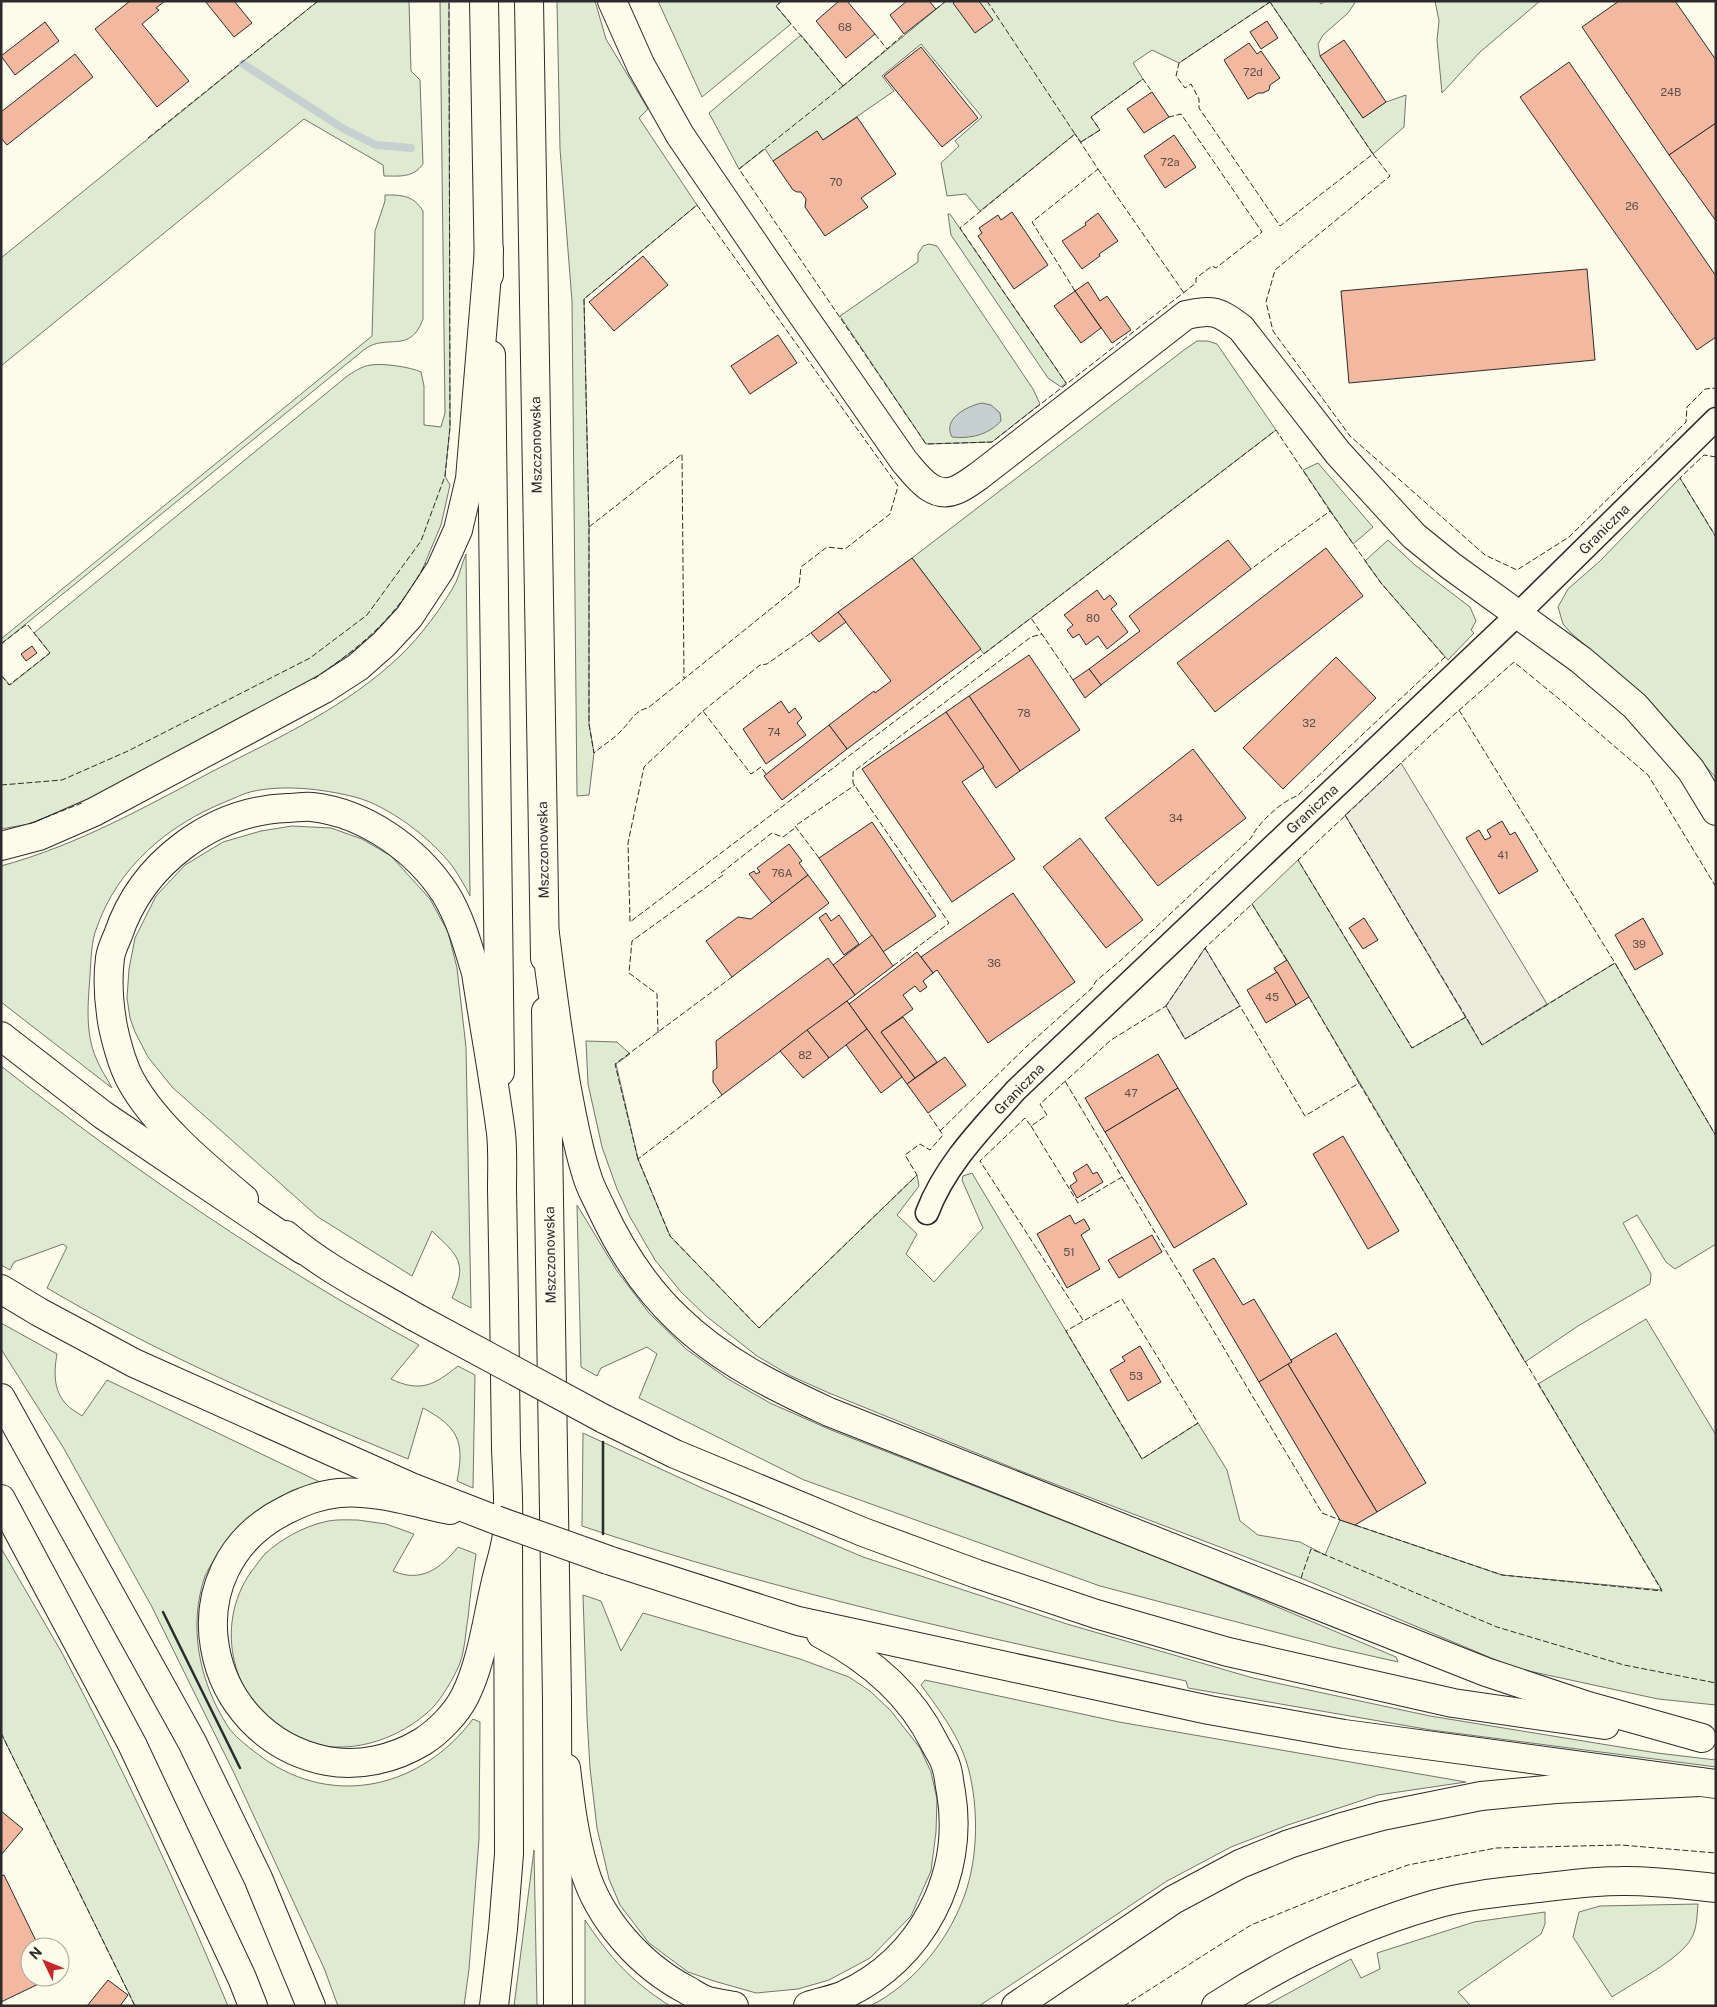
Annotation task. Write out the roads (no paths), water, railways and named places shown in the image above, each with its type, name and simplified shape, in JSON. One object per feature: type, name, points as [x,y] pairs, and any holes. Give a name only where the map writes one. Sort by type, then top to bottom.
[{"type":"main road","points":[[484,1],[501,1136],[502,1525],[509,1854],[494,2006]]},
{"type":"main road","name":"Mszczonowska","points":[[530,1],[557,1700]]},
{"type":"main road","points":[[612,1],[641,66],[680,135],[904,461],[928,487],[941,492],[956,490],[980,475],[1186,315],[1213,311],[1227,317],[1241,328],[1338,453],[1414,536],[1451,566],[1580,660],[1635,706],[1691,770],[1716,811]]},
{"type":"main road","points":[[1,846],[39,836],[94,812],[324,689],[358,667],[384,644],[409,617],[429,589],[458,530],[470,478],[489,250]]},
{"type":"main road","points":[[303,1250],[221,1180],[179,1140],[149,1107],[131,1081],[118,1048],[109,1005],[110,957],[124,917],[147,880],[175,852],[210,828],[242,814],[261,810],[311,807],[342,814],[373,827],[399,844],[423,865],[445,894],[460,922],[476,973],[501,1136]]},
{"type":"main road","points":[[545,934],[558,1032],[574,1128],[587,1179],[608,1224],[629,1262],[656,1297],[684,1325],[740,1367],[781,1390],[828,1412],[1486,1672],[1588,1706],[1709,1738]]},
{"type":"main road","points":[[1,1036],[103,1115],[303,1250],[415,1317],[604,1419],[693,1462],[863,1532],[977,1574],[1115,1619],[1228,1652],[1453,1703],[1709,1738]]},
{"type":"main road","points":[[1,1289],[39,1312],[134,1363],[413,1495],[798,1621],[1228,1714],[1344,1734],[1708,1783]]},
{"type":"main road","points":[[1,1398],[192,1742],[258,1878],[311,2006]]},
{"type":"main road","points":[[413,1495],[342,1493],[310,1498],[272,1517],[249,1535],[227,1565],[217,1596],[213,1622],[214,1648],[222,1674],[234,1700],[248,1716],[265,1733],[290,1749],[311,1757],[336,1762],[369,1762],[395,1755],[423,1742],[448,1720],[464,1698],[475,1669],[502,1525]]},
{"type":"main road","points":[[1,1499],[132,1744],[253,2006]]},
{"type":"main road","points":[[798,1621],[844,1646],[874,1667],[904,1695],[925,1724],[946,1765],[954,1812],[954,1838],[949,1869],[935,1907],[912,1943],[878,1974],[844,1995],[808,2006]]},
{"type":"main road","points":[[557,1700],[558,2006]]},
{"type":"main road","points":[[557,1700],[577,1842],[584,1871],[599,1902],[618,1934],[642,1959],[669,1980],[707,2000],[734,2006]]},
{"type":"main road","points":[[1016,2006],[1173,1900],[1240,1864],[1315,1836],[1382,1816],[1481,1796],[1556,1789],[1708,1783]]},
{"type":"main road","points":[[1216,2006],[1254,1981],[1325,1945],[1380,1923],[1437,1904],[1490,1894],[1622,1880],[1716,1888]]},
{"type":"street","name":"Graniczna","points":[[927,1213],[934,1192],[947,1172],[978,1132],[1016,1090],[1518,614],[1716,419]]},
{"type":"waterway","points":[[243,64],[344,129],[376,145],[411,148]]}]
